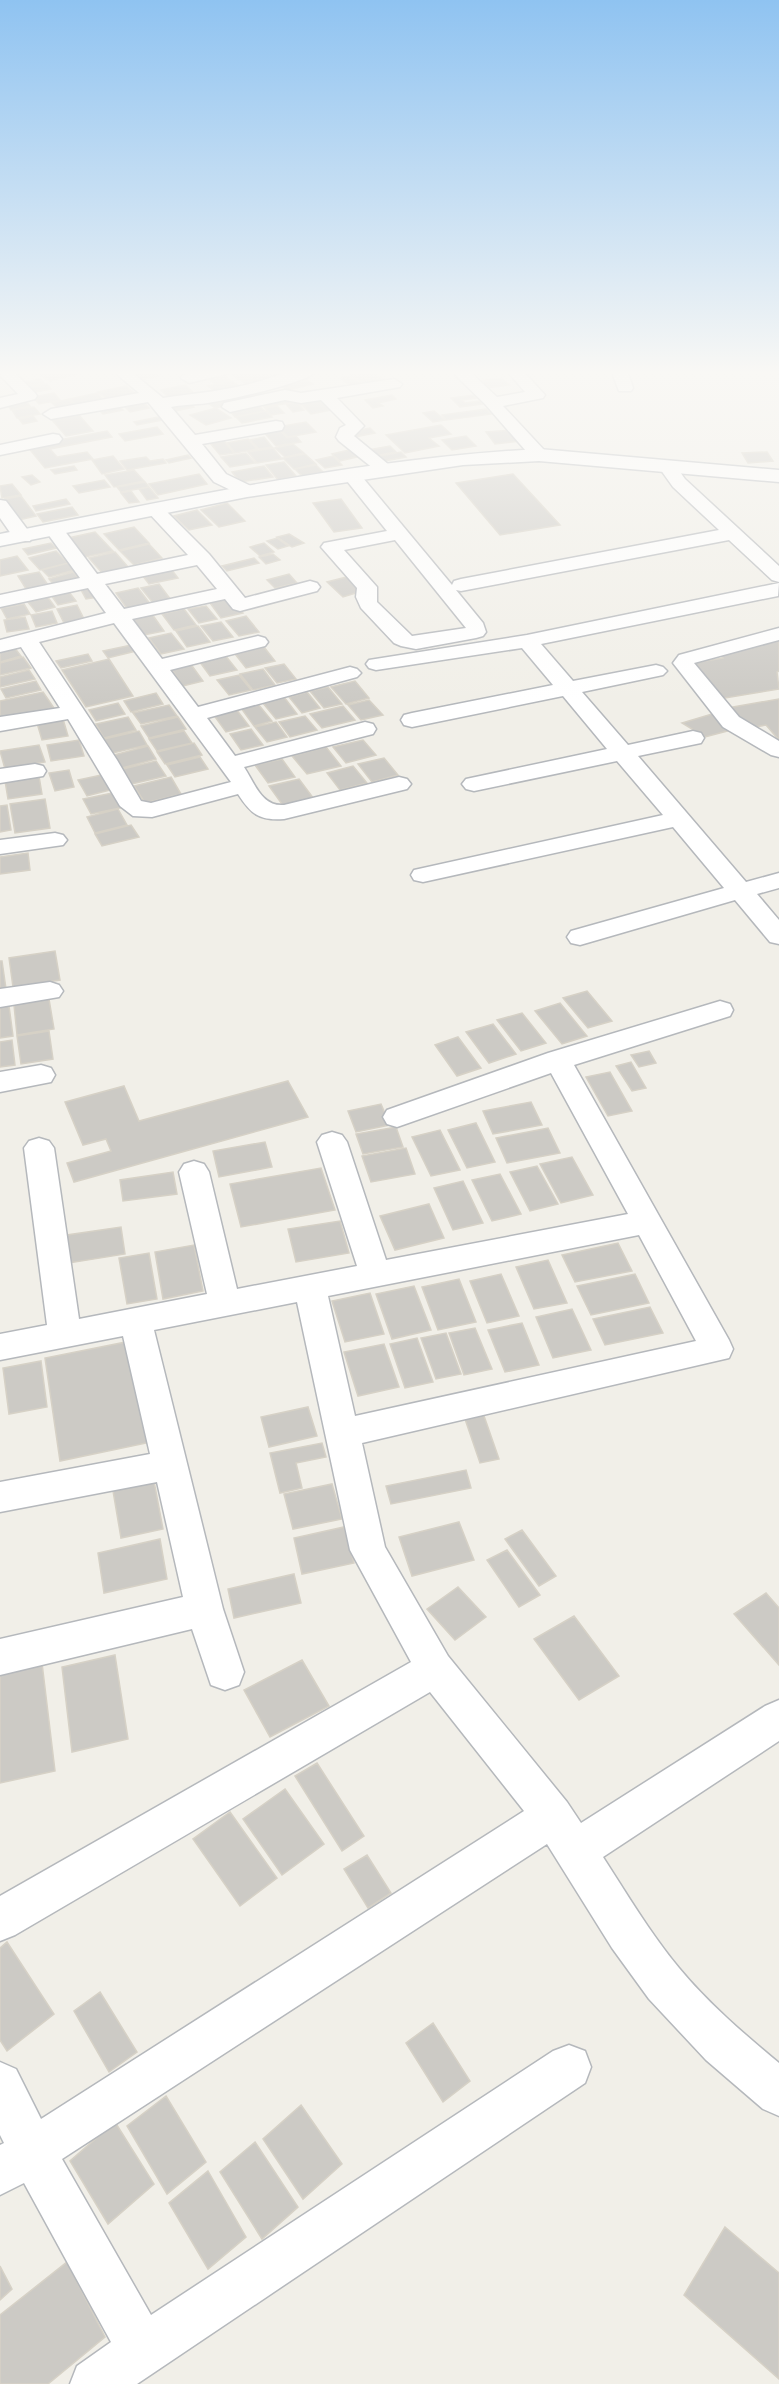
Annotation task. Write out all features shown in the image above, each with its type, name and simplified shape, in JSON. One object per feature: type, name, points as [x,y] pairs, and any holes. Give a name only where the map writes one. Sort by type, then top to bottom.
[{"type":"street","points":[[213,498],[219,481]]},
{"type":"street","points":[[225,481],[241,493]]},
{"type":"street","points":[[0,540],[213,498],[318,481]]},
{"type":"street","points":[[356,481],[476,627],[476,632],[416,643],[401,639],[368,604],[367,587],[331,547],[399,534]]},
{"type":"street","points":[[678,481],[779,576]]},
{"type":"street","points":[[0,505],[23,537]]},
{"type":"street","points":[[155,510],[202,558],[240,605],[310,587]]},
{"type":"street","points":[[54,530],[230,764],[259,808],[272,813],[284,812],[399,784]]},
{"type":"street","points":[[461,585],[734,533]]},
{"type":"street","points":[[0,601],[202,558]]},
{"type":"street","points":[[376,664],[527,641],[779,589]]},
{"type":"street","points":[[0,646],[119,616],[231,592]]},
{"type":"street","points":[[779,634],[686,659],[683,663],[731,722],[779,750]]},
{"type":"street","points":[[26,639],[132,806],[141,811],[152,810],[243,786]]},
{"type":"street","points":[[527,641],[779,936]]},
{"type":"street","points":[[157,667],[258,642]]},
{"type":"street","points":[[412,720],[656,671]]},
{"type":"street","points":[[192,715],[350,673]]},
{"type":"street","points":[[0,724],[73,712]]},
{"type":"street","points":[[230,764],[365,729]]},
{"type":"street","points":[[474,784],[693,738]]},
{"type":"street","points":[[0,776],[35,771]]},
{"type":"street","points":[[423,875],[679,818]]},
{"type":"street","points":[[0,847],[55,840]]},
{"type":"street","points":[[580,937],[779,880]]},
{"type":"street","points":[[0,998],[50,990]]},
{"type":"street","points":[[397,1117],[558,1060],[720,1010]]},
{"type":"street","points":[[343,1433],[717,1349],[558,1060]]},
{"type":"street","points":[[0,1082],[41,1076]]},
{"type":"street","points":[[332,1142],[375,1274]]},
{"type":"street","points":[[39,1148],[64,1335]]},
{"type":"street","points":[[194,1172],[225,1303]]},
{"type":"street","points":[[0,1347],[646,1222]]},
{"type":"street","points":[[310,1287],[368,1550],[435,1668],[554,1816],[627,1933],[664,1984],[722,2044],[779,2093]]},
{"type":"street","points":[[136,1321],[204,1609],[225,1672]]},
{"type":"street","points":[[0,1497],[169,1465]]},
{"type":"street","points":[[0,1657],[204,1609]]},
{"type":"street","points":[[0,1920],[435,1668]]},
{"type":"street","points":[[575,1851],[779,1719]]},
{"type":"street","points":[[16,2162],[554,1816]]},
{"type":"street","points":[[95,2384],[139,2352],[569,2067]]},
{"type":"street","points":[[0,2085],[16,2162],[131,2326],[139,2352]]},
{"type":"building","points":[[27,481],[40,482],[31,485]]},
{"type":"building","points":[[105,481],[110,487],[79,493],[73,486]]},
{"type":"building","points":[[110,481],[143,481],[114,487]]},
{"type":"building","points":[[163,481],[205,481],[207,484],[158,495],[149,484]]},
{"type":"building","points":[[520,481],[560,525],[500,535],[456,483]]},
{"type":"building","points":[[145,482],[149,487],[121,492],[117,487]]},
{"type":"building","points":[[12,484],[21,495],[2,498],[0,486]]},
{"type":"building","points":[[149,487],[158,498],[147,500],[139,489]]},
{"type":"building","points":[[131,491],[139,502],[129,503],[121,493]]},
{"type":"building","points":[[21,496],[36,516],[19,520],[5,499]]},
{"type":"building","points":[[66,499],[70,504],[36,511],[33,506]]},
{"type":"building","points":[[341,499],[362,528],[334,532],[313,503]]},
{"type":"building","points":[[227,503],[245,521],[219,527],[201,510]]},
{"type":"building","points":[[72,507],[78,515],[43,522],[37,514]]},
{"type":"building","points":[[197,510],[212,525],[189,530],[174,516]]},
{"type":"building","points":[[134,527],[149,543],[119,550],[104,534]]},
{"type":"building","points":[[95,532],[113,551],[85,557],[68,538]]},
{"type":"building","points":[[289,534],[304,543],[292,547],[277,537]]},
{"type":"building","points":[[277,538],[288,546],[278,549],[267,541]]},
{"type":"building","points":[[51,543],[56,548],[28,555],[23,549]]},
{"type":"building","points":[[264,543],[274,552],[260,556],[250,547]]},
{"type":"building","points":[[149,544],[162,558],[134,565],[120,551]]},
{"type":"building","points":[[56,551],[68,563],[40,570],[29,558]]},
{"type":"building","points":[[115,552],[129,568],[103,574],[89,558]]},
{"type":"building","points":[[273,554],[280,560],[266,564],[259,557]]},
{"type":"building","points":[[17,556],[28,570],[0,576],[0,560]]},
{"type":"building","points":[[254,558],[259,563],[227,571],[222,566]]},
{"type":"building","points":[[68,563],[75,570],[49,577],[42,570]]},
{"type":"building","points":[[171,569],[178,578],[149,584],[142,575]]},
{"type":"building","points":[[39,572],[48,585],[26,589],[18,576]]},
{"type":"building","points":[[73,572],[80,579],[55,586],[49,579]]},
{"type":"building","points":[[289,574],[297,583],[275,588],[267,580]]},
{"type":"building","points":[[350,576],[366,590],[343,597],[327,582]]},
{"type":"building","points":[[159,584],[171,600],[153,603],[141,588]]},
{"type":"building","points":[[92,586],[99,597],[86,599],[80,588]]},
{"type":"building","points":[[138,588],[151,605],[128,610],[116,593]]},
{"type":"building","points":[[69,592],[76,601],[58,605],[51,595]]},
{"type":"building","points":[[47,596],[55,607],[36,612],[27,601]]},
{"type":"building","points":[[231,598],[243,613],[221,618],[210,603]]},
{"type":"building","points":[[24,604],[30,614],[7,619],[1,608]]},
{"type":"building","points":[[77,605],[84,619],[64,623],[57,609]]},
{"type":"building","points":[[206,606],[217,619],[199,623],[188,609]]},
{"type":"building","points":[[184,609],[196,625],[174,630],[162,614]]},
{"type":"building","points":[[52,611],[57,623],[36,627],[31,615]]},
{"type":"building","points":[[152,614],[164,631],[144,635],[132,618]]},
{"type":"building","points":[[246,616],[259,632],[239,636],[226,621]]},
{"type":"building","points":[[25,617],[29,629],[7,632],[4,620]]},
{"type":"building","points":[[221,622],[233,637],[213,641],[201,626]]},
{"type":"building","points":[[198,626],[210,642],[187,647],[176,631]]},
{"type":"building","points":[[171,633],[184,649],[161,654],[149,638]]},
{"type":"building","points":[[779,637],[779,671],[777,672],[779,689],[719,699],[688,664],[723,658],[719,653]]},
{"type":"building","points":[[131,645],[136,651],[108,658],[103,651]]},
{"type":"building","points":[[14,647],[21,656],[0,662],[0,651]]},
{"type":"building","points":[[264,647],[275,661],[246,668],[235,654]]},
{"type":"building","points":[[88,654],[92,661],[61,668],[56,661]]},
{"type":"building","points":[[225,655],[237,670],[210,676],[199,661]]},
{"type":"building","points":[[23,657],[31,668],[0,675],[0,663]]},
{"type":"building","points":[[109,659],[133,696],[86,707],[62,670]]},
{"type":"building","points":[[190,663],[203,681],[183,686],[170,667]]},
{"type":"building","points":[[284,664],[296,679],[277,683],[265,668]]},
{"type":"building","points":[[263,669],[275,685],[253,690],[240,674]]},
{"type":"building","points":[[29,670],[35,679],[0,687],[0,677]]},
{"type":"building","points":[[239,675],[251,690],[229,695],[217,680]]},
{"type":"building","points":[[36,681],[41,690],[6,698],[1,689]]},
{"type":"building","points":[[355,681],[369,698],[346,704],[331,687]]},
{"type":"building","points":[[328,687],[342,704],[324,708],[310,691]]},
{"type":"building","points":[[43,692],[56,711],[0,723],[0,701]]},
{"type":"building","points":[[307,692],[320,708],[302,713],[289,697]]},
{"type":"building","points":[[156,693],[163,704],[131,712],[124,701]]},
{"type":"building","points":[[284,697],[297,714],[276,719],[262,702]]},
{"type":"building","points":[[779,699],[779,740],[766,725],[744,729],[727,708]]},
{"type":"building","points":[[369,700],[383,715],[361,720],[348,705]]},
{"type":"building","points":[[118,703],[125,714],[96,721],[89,710]]},
{"type":"building","points":[[258,704],[272,721],[254,726],[241,708]]},
{"type":"building","points":[[169,705],[177,716],[141,724],[133,713]]},
{"type":"building","points":[[343,706],[355,720],[322,728],[310,714]]},
{"type":"building","points":[[236,709],[249,726],[226,732],[213,714]]},
{"type":"building","points":[[715,713],[731,730],[705,737],[682,723]]},
{"type":"building","points":[[305,716],[317,730],[290,737],[279,722]]},
{"type":"building","points":[[128,717],[136,730],[104,738],[96,724]]},
{"type":"building","points":[[178,717],[186,729],[149,738],[141,726]]},
{"type":"building","points":[[63,719],[68,736],[42,740],[37,723]]},
{"type":"building","points":[[276,722],[287,737],[267,742],[255,727]]},
{"type":"building","points":[[251,729],[263,745],[241,750],[230,734]]},
{"type":"building","points":[[139,731],[147,745],[113,753],[104,739]]},
{"type":"building","points":[[184,731],[192,743],[157,751],[149,739]]},
{"type":"building","points":[[79,740],[84,756],[51,761],[47,745]]},
{"type":"building","points":[[363,740],[376,755],[346,763],[333,747]]},
{"type":"building","points":[[194,743],[202,755],[165,764],[157,752]]},
{"type":"building","points":[[39,745],[45,762],[5,769],[0,751]]},
{"type":"building","points":[[148,746],[156,759],[122,768],[114,755]]},
{"type":"building","points":[[326,747],[341,766],[307,774],[292,756]]},
{"type":"building","points":[[200,757],[208,769],[175,777],[167,765]]},
{"type":"building","points":[[384,758],[398,775],[372,782],[358,764]]},
{"type":"building","points":[[282,759],[295,777],[268,783],[255,765]]},
{"type":"building","points":[[156,761],[166,776],[132,784],[123,769]]},
{"type":"building","points":[[353,766],[367,783],[340,790],[327,773]]},
{"type":"building","points":[[69,770],[74,787],[55,791],[49,773]]},
{"type":"building","points":[[101,775],[110,790],[87,796],[78,780]]},
{"type":"building","points":[[39,776],[42,794],[8,799],[5,781]]},
{"type":"building","points":[[171,777],[181,794],[145,803],[134,786]]},
{"type":"building","points":[[299,779],[314,799],[284,807],[269,786]]},
{"type":"building","points":[[112,793],[120,808],[91,814],[83,799]]},
{"type":"building","points":[[45,799],[50,828],[15,833],[10,804]]},
{"type":"building","points":[[7,805],[11,830],[0,832],[0,806]]},
{"type":"building","points":[[118,809],[127,825],[95,833],[87,817]]},
{"type":"building","points":[[131,825],[139,837],[102,846],[95,834]]},
{"type":"building","points":[[28,853],[30,870],[0,874],[0,857]]},
{"type":"building","points":[[55,951],[60,980],[13,987],[9,958]]},
{"type":"building","points":[[0,961],[2,961],[6,989],[0,990]]},
{"type":"building","points":[[587,991],[612,1021],[588,1028],[563,998]]},
{"type":"building","points":[[49,999],[54,1029],[17,1035],[14,1005]]},
{"type":"building","points":[[560,1003],[587,1036],[562,1044],[535,1011]]},
{"type":"building","points":[[9,1006],[13,1036],[0,1038],[0,1007]]},
{"type":"building","points":[[522,1013],[546,1043],[521,1051],[497,1020]]},
{"type":"building","points":[[493,1024],[516,1054],[489,1063],[466,1032]]},
{"type":"building","points":[[49,1031],[53,1059],[21,1064],[17,1036]]},
{"type":"building","points":[[458,1037],[481,1068],[457,1076],[435,1045]]},
{"type":"building","points":[[12,1040],[15,1065],[0,1067],[0,1042]]},
{"type":"building","points":[[649,1051],[656,1063],[639,1067],[631,1055]]},
{"type":"building","points":[[631,1062],[646,1088],[632,1091],[616,1066]]},
{"type":"building","points":[[610,1072],[632,1111],[608,1116],[586,1077]]},
{"type":"building","points":[[288,1081],[308,1117],[74,1182],[67,1163],[111,1151],[106,1139],[83,1145],[65,1102],[124,1086],[139,1121]]},
{"type":"building","points":[[531,1102],[542,1125],[493,1134],[483,1111]]},
{"type":"building","points":[[381,1104],[390,1125],[356,1132],[348,1111]]},
{"type":"building","points":[[476,1123],[495,1162],[467,1168],[448,1130]]},
{"type":"building","points":[[396,1127],[403,1147],[363,1154],[356,1134]]},
{"type":"building","points":[[548,1128],[560,1153],[507,1163],[496,1138]]},
{"type":"building","points":[[440,1130],[460,1170],[431,1176],[412,1137]]},
{"type":"building","points":[[265,1142],[272,1167],[219,1177],[213,1151]]},
{"type":"building","points":[[406,1148],[415,1174],[371,1182],[362,1156]]},
{"type":"building","points":[[572,1157],[593,1195],[561,1203],[540,1164]]},
{"type":"building","points":[[537,1166],[558,1204],[530,1211],[510,1172]]},
{"type":"building","points":[[321,1168],[335,1210],[241,1227],[230,1184]]},
{"type":"building","points":[[173,1172],[177,1194],[123,1201],[120,1180]]},
{"type":"building","points":[[500,1174],[521,1214],[492,1221],[472,1180]]},
{"type":"building","points":[[463,1181],[483,1223],[453,1230],[434,1188]]},
{"type":"building","points":[[429,1204],[444,1238],[395,1250],[380,1216]]},
{"type":"building","points":[[340,1221],[349,1253],[296,1262],[288,1229]]},
{"type":"building","points":[[121,1227],[125,1254],[69,1263],[67,1235]]},
{"type":"building","points":[[618,1243],[632,1271],[575,1282],[562,1255]]},
{"type":"building","points":[[194,1245],[203,1291],[163,1299],[155,1252]]},
{"type":"building","points":[[149,1253],[157,1299],[127,1304],[119,1258]]},
{"type":"building","points":[[548,1260],[567,1303],[534,1309],[516,1267]]},
{"type":"building","points":[[501,1274],[519,1316],[487,1323],[470,1281]]},
{"type":"building","points":[[635,1274],[649,1303],[591,1315],[577,1286]]},
{"type":"building","points":[[459,1279],[476,1322],[438,1330],[422,1287]]},
{"type":"building","points":[[414,1286],[431,1330],[392,1339],[376,1294]]},
{"type":"building","points":[[370,1293],[384,1334],[345,1342],[332,1301]]},
{"type":"building","points":[[650,1307],[663,1333],[605,1345],[593,1319]]},
{"type":"building","points":[[572,1309],[591,1350],[553,1358],[536,1317]]},
{"type":"building","points":[[522,1323],[539,1365],[505,1372],[488,1330]]},
{"type":"building","points":[[475,1328],[492,1369],[464,1375],[449,1333]]},
{"type":"building","points":[[446,1333],[461,1374],[436,1379],[421,1338]]},
{"type":"building","points":[[417,1338],[433,1382],[405,1388],[390,1344]]},
{"type":"building","points":[[136,1340],[156,1441],[60,1461],[45,1358]]},
{"type":"building","points":[[384,1344],[399,1387],[358,1396],[344,1352]]},
{"type":"building","points":[[41,1361],[47,1407],[9,1414],[3,1368]]},
{"type":"building","points":[[308,1407],[317,1436],[269,1447],[261,1417]]},
{"type":"building","points":[[483,1413],[499,1459],[480,1463],[464,1416]]},
{"type":"building","points":[[322,1443],[326,1457],[296,1463],[302,1488],[280,1493],[270,1453]]},
{"type":"building","points":[[466,1470],[471,1488],[391,1504],[386,1486]]},
{"type":"building","points":[[153,1476],[163,1529],[121,1538],[112,1485]]},
{"type":"building","points":[[332,1484],[342,1519],[293,1529],[284,1494]]},
{"type":"building","points":[[459,1522],[474,1560],[412,1576],[399,1537]]},
{"type":"building","points":[[344,1527],[354,1563],[302,1574],[294,1538]]},
{"type":"building","points":[[522,1530],[556,1576],[539,1586],[505,1539]]},
{"type":"building","points":[[160,1539],[167,1579],[104,1593],[98,1553]]},
{"type":"building","points":[[507,1550],[540,1595],[519,1607],[487,1560]]},
{"type":"building","points":[[294,1574],[301,1603],[234,1618],[228,1589]]},
{"type":"building","points":[[458,1587],[486,1617],[455,1640],[427,1609]]},
{"type":"building","points":[[766,1593],[779,1608],[779,1665],[734,1614]]},
{"type":"building","points":[[574,1616],[619,1676],[579,1700],[534,1639]]},
{"type":"building","points":[[115,1655],[128,1739],[72,1752],[62,1667]]},
{"type":"building","points":[[302,1660],[329,1706],[270,1737],[244,1690]]},
{"type":"building","points":[[42,1663],[55,1771],[0,1783],[0,1672]]},
{"type":"building","points":[[317,1763],[364,1836],[342,1851],[295,1776]]},
{"type":"building","points":[[285,1789],[324,1844],[282,1875],[243,1819]]},
{"type":"building","points":[[230,1812],[277,1878],[240,1906],[193,1839]]},
{"type":"building","points":[[367,1855],[391,1893],[368,1908],[344,1869]]},
{"type":"building","points":[[7,1942],[54,2014],[7,2051],[0,2040],[0,1948]]},
{"type":"building","points":[[100,1992],[137,2052],[109,2072],[74,2011]]},
{"type":"building","points":[[433,2023],[470,2081],[443,2102],[406,2043]]},
{"type":"building","points":[[166,2096],[206,2162],[167,2194],[127,2126]]},
{"type":"building","points":[[301,2105],[342,2164],[303,2199],[263,2139]]},
{"type":"building","points":[[115,2122],[154,2184],[108,2224],[70,2161]]},
{"type":"building","points":[[255,2142],[298,2207],[262,2239],[220,2172]]},
{"type":"building","points":[[208,2171],[246,2237],[208,2269],[169,2203]]},
{"type":"building","points":[[725,2227],[779,2273],[779,2379],[684,2295]]},
{"type":"building","points":[[67,2262],[105,2337],[48,2384],[0,2384],[0,2315]]},
{"type":"building","points":[[0,2266],[12,2289],[0,2300]]}]
